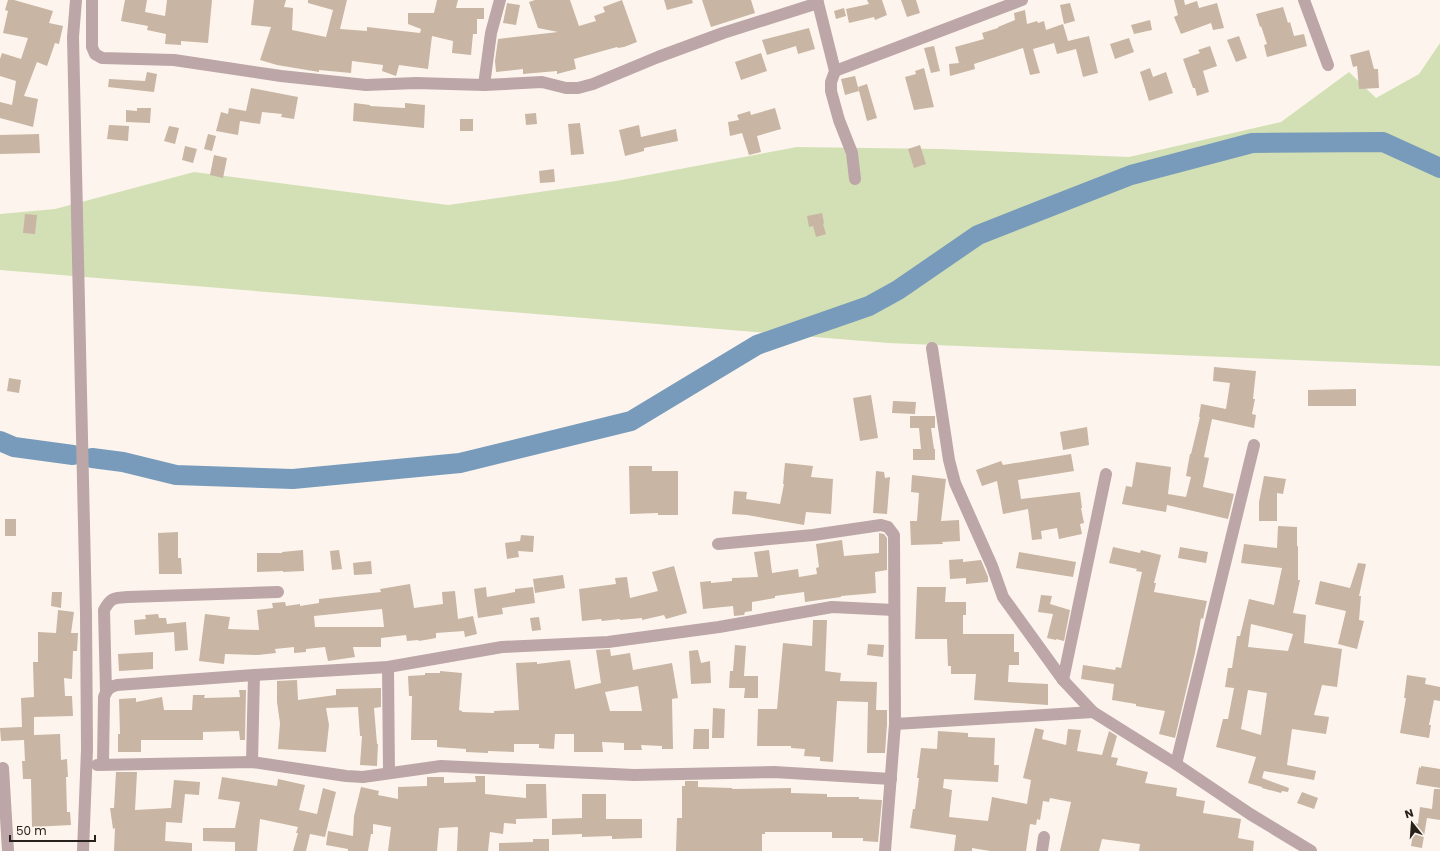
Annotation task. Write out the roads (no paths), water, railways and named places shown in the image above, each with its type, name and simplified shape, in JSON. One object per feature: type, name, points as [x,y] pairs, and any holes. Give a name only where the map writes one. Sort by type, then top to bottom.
[{"type":"street","points":[[76,0],[73,45],[86,614],[86,765],[83,851]]},
{"type":"street","points":[[92,0],[92,47],[95,54],[102,58],[174,60],[281,76],[366,85],[416,83],[484,85],[542,82],[566,88],[578,88],[593,84],[658,57],[723,33],[818,2],[835,71],[831,82],[831,91],[839,120],[852,153],[855,179]]},
{"type":"street","points":[[484,85],[491,33],[500,0]]},
{"type":"street","points":[[835,71],[1022,0]]},
{"type":"street","points":[[1304,0],[1328,65]]},
{"type":"street","points":[[932,348],[948,460],[955,483],[992,566],[1003,597],[1063,680],[1093,712],[1176,764],[1250,814],[1311,851]]},
{"type":"street","points":[[1176,764],[1254,445]]},
{"type":"street","points":[[1063,680],[1106,474]]},
{"type":"street","points":[[718,544],[814,535],[880,525],[888,527],[894,535],[895,724],[885,851]]},
{"type":"street","points":[[106,692],[104,610],[109,601],[117,598],[128,597],[278,592]]},
{"type":"street","points":[[103,764],[104,697],[110,687],[117,685],[388,667],[502,647],[608,642],[719,627],[832,607],[894,610]]},
{"type":"street","points":[[388,667],[389,773]]},
{"type":"street","points":[[252,762],[254,675]]},
{"type":"street","points":[[895,724],[1093,712]]},
{"type":"street","points":[[86,765],[252,762],[346,776],[363,777],[442,766],[634,775],[774,772],[891,779]]},
{"type":"street","points":[[3,768],[8,851]]},
{"type":"street","points":[[1042,851],[1044,836]]},
{"type":"waterway","points":[[92,458],[123,462],[176,475],[293,479],[460,463],[631,421],[757,345],[869,306],[898,290],[978,235],[1131,175],[1252,143],[1383,142],[1440,168]]},
{"type":"waterway","points":[[0,441],[14,447],[73,455]]}]
